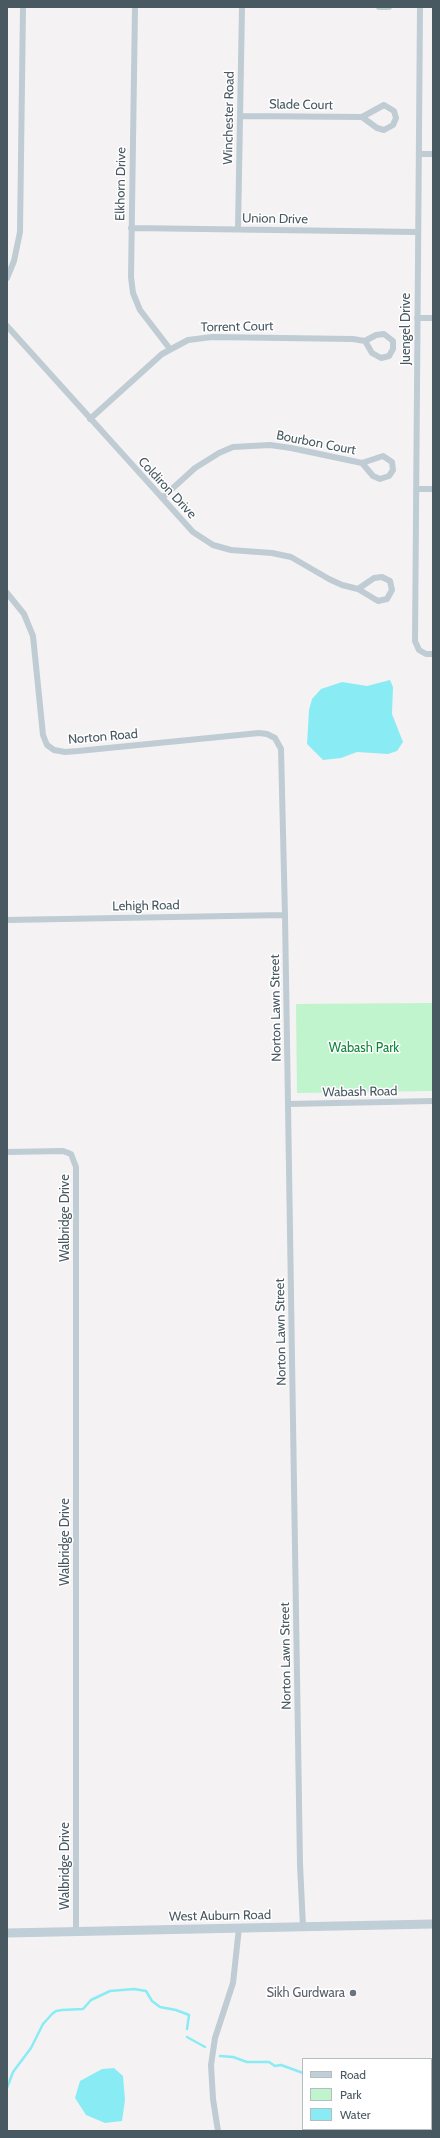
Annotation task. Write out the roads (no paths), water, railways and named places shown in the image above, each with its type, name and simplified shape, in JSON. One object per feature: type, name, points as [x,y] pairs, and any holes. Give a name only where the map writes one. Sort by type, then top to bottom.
[{"type":"main road","name":"West Auburn Road","points":[[7,1933],[433,1924]]},
{"type":"street","points":[[7,278],[15,256],[20,232],[23,7]]},
{"type":"street","name":"Elkhorn Drive","points":[[135,7],[131,277],[136,302],[146,321],[170,348]]},
{"type":"street","name":"Winchester Road","points":[[238,230],[242,7]]},
{"type":"street","points":[[379,7],[389,7]]},
{"type":"street","name":"Juengel Drive","points":[[420,7],[415,642],[419,650],[426,654],[433,654]]},
{"type":"street","name":"Slade Court","points":[[240,116],[362,117],[384,105],[391,108],[396,118],[393,125],[384,130],[377,128],[362,117]]},
{"type":"street","points":[[419,154],[433,154]]},
{"type":"street","name":"Union Drive","points":[[131,228],[418,232]]},
{"type":"street","points":[[417,318],[433,318]]},
{"type":"street","name":"Coldiron Drive","points":[[7,326],[194,532],[213,545],[231,550],[272,553],[290,557],[334,582],[358,589],[378,601],[387,599],[392,590],[390,581],[382,577],[374,578],[358,589]]},
{"type":"street","name":"Torrent Court","points":[[90,419],[170,348],[188,340],[212,337],[347,338],[365,341],[376,335],[384,334],[391,338],[393,349],[387,357],[378,358],[372,353],[365,341]]},
{"type":"street","name":"Bourbon Court","points":[[162,498],[195,468],[219,453],[233,447],[270,445],[362,463],[383,456],[392,462],[393,470],[389,476],[380,479],[374,476],[362,463]]},
{"type":"street","points":[[416,489],[433,489]]},
{"type":"street","name":"Norton Road","points":[[7,593],[20,608],[33,636],[43,735],[47,745],[54,750],[72,752],[259,733],[267,734],[275,738]]},
{"type":"street","name":"Norton Lawn Street","points":[[275,738],[281,749],[285,914],[299,1818],[303,1927]]},
{"type":"street","name":"Lehigh Road","points":[[7,920],[285,914]]},
{"type":"street","name":"Wabash Road","points":[[288,1104],[433,1101]]},
{"type":"street","name":"Walbridge Drive","points":[[7,1152],[58,1150],[71,1154],[75,1161],[76,1172],[76,1932]]},
{"type":"street","points":[[218,2131],[212,2092],[212,2059],[215,2038],[233,1983],[239,1928]]},
{"type":"water","points":[[390,680],[393,687],[392,714],[403,742],[397,751],[388,754],[357,752],[341,758],[323,760],[307,744],[309,710],[312,699],[321,689],[342,682],[367,686]]},
{"type":"water","points":[[114,2068],[123,2076],[125,2100],[122,2121],[105,2123],[86,2115],[75,2098],[80,2081],[102,2069]]},
{"type":"waterway","points":[[7,2088],[13,2072],[31,2048],[43,2024],[52,2014],[56,2011],[62,2010],[83,2009],[91,2000],[110,1991],[134,1989],[146,1991],[152,2001],[160,2007],[176,2010],[189,2015],[187,2029]]},
{"type":"waterway","points":[[187,2037],[205,2047]]},
{"type":"waterway","points":[[220,2056],[233,2057],[247,2062],[269,2062],[275,2066],[281,2065],[302,2073]]},
{"type":"place","name":"Sikh Gurdwara","points":[[353,1993]]},
{"type":"park label","name":"Wabash Park","points":[[364,1048]]}]
